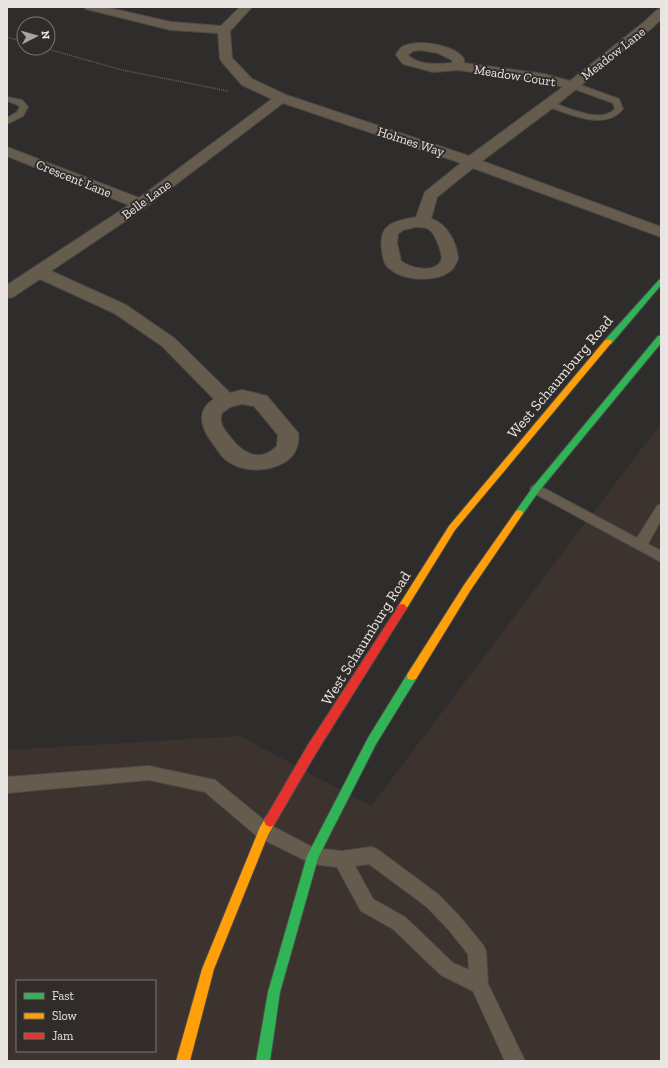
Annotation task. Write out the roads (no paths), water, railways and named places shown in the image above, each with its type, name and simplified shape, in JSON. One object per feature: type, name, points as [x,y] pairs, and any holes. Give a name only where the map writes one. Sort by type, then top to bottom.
[{"type":"main road","name":"West Schaumburg Road","points":[[183,1061],[208,969],[264,831],[316,743],[452,528],[661,280]]},
{"type":"main road","points":[[263,1061],[274,992],[313,856],[372,741],[467,588],[536,489],[661,338]]},
{"type":"street","points":[[90,7],[171,26],[224,30],[246,7]]},
{"type":"street","points":[[124,15],[136,7]]},
{"type":"street","name":"Meadow Lane","points":[[422,222],[430,195],[659,18]]},
{"type":"street","name":"Holmes Way","points":[[224,30],[226,59],[247,82],[281,98],[472,162],[661,232]]},
{"type":"street","name":"Meadow Court","points":[[458,66],[544,78],[572,85]]},
{"type":"street","name":"Belle Lane","points":[[7,293],[141,204],[281,98]]},
{"type":"street","name":"Crescent Lane","points":[[7,151],[141,204]]},
{"type":"street","points":[[39,272],[126,313],[168,342],[226,400]]},
{"type":"lane","name":"Meadow Lane","points":[[549,104],[598,118],[615,114],[620,109],[616,101],[572,85]]},
{"type":"lane","points":[[7,99],[19,102],[24,107],[20,114],[7,122]]},
{"type":"lane","points":[[536,489],[661,557]]},
{"type":"lane","points":[[640,545],[661,509]]},
{"type":"lane","points":[[7,785],[149,773],[209,784],[264,831],[313,856],[342,859],[371,855],[433,901],[454,923],[477,951],[479,985],[514,1061]]},
{"type":"lane","points":[[342,859],[367,906],[399,923],[447,969],[479,985]]}]
